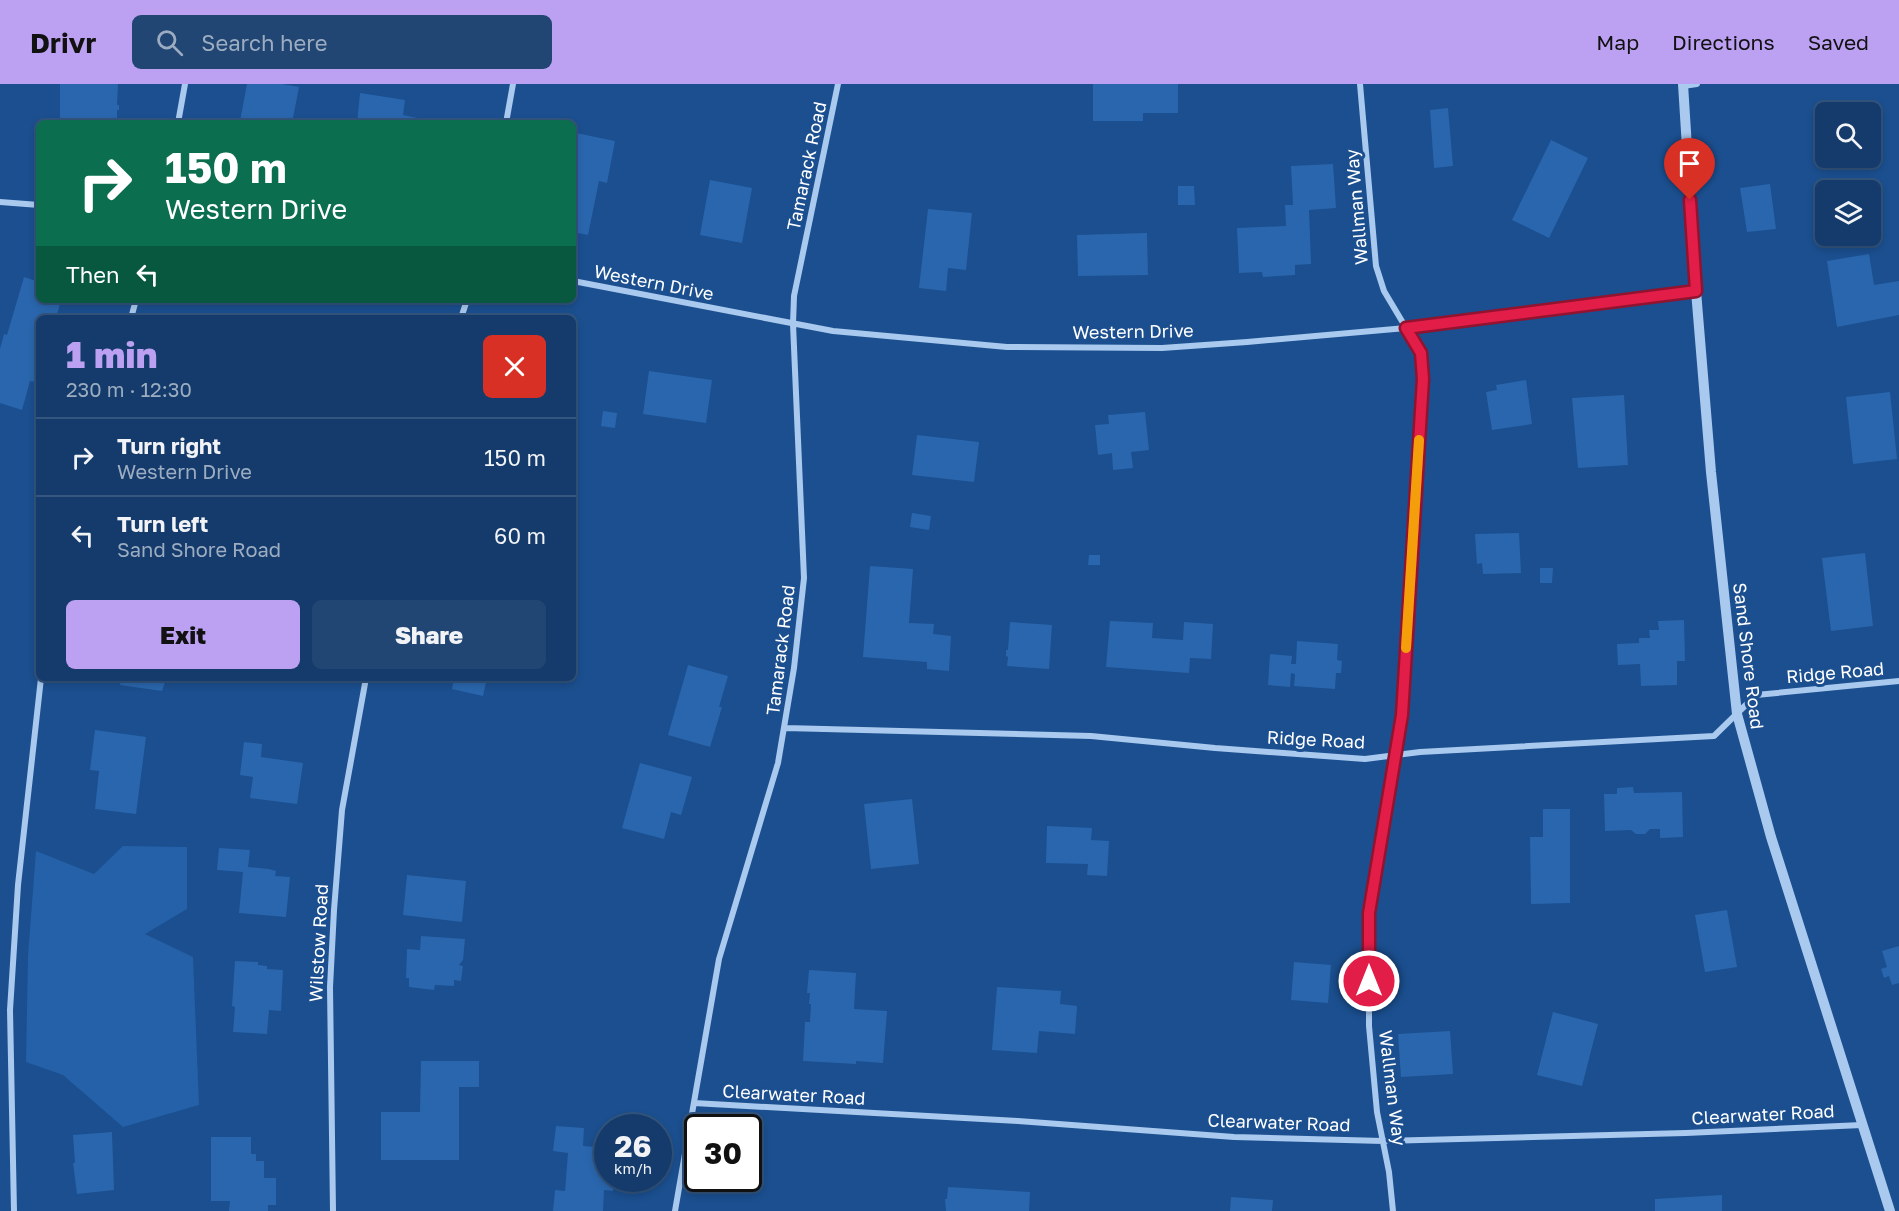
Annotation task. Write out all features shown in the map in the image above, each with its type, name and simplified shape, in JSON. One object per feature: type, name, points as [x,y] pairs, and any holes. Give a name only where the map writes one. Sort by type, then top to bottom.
[{"type":"street","points":[[178,120],[184,84]]},
{"type":"street","points":[[507,120],[513,84]]},
{"type":"street","name":"Tamarack Road","points":[[675,1211],[719,958],[778,763],[785,728],[804,578],[793,324],[794,296],[838,84]]},
{"type":"street","name":"Wallman Way","points":[[1360,84],[1376,266],[1384,291],[1421,353],[1423,379],[1402,715],[1369,913],[1370,1026],[1377,1112],[1389,1172],[1393,1211]]},
{"type":"street","points":[[1683,85],[1697,84]]},
{"type":"street","name":"Sand Shore Road","points":[[1683,85],[1696,291],[1711,472],[1737,714],[1771,837],[1890,1211]]},
{"type":"street","points":[[0,202],[36,205]]},
{"type":"street","name":"Western Drive","points":[[576,282],[833,331],[1007,347],[1162,348],[1247,342],[1406,328],[1696,291]]},
{"type":"street","points":[[14,1211],[10,1010],[18,885],[41,681]]},
{"type":"street","name":"Wilstow Road","points":[[333,1211],[330,987],[334,910],[342,810],[365,681]]},
{"type":"street","name":"Ridge Road","points":[[785,728],[1091,736],[1365,759],[1395,754],[1714,736],[1756,695],[1899,681]]},
{"type":"street","name":"Clearwater Road","points":[[694,1103],[1018,1121],[1234,1137],[1383,1141],[1686,1133],[1862,1125]]},
{"type":"shaded area","points":[[123,846],[187,847],[187,909],[145,934],[193,957],[199,1105],[123,1127],[63,1075],[26,1062],[28,955],[36,851],[94,874]]},
{"type":"building","points":[[60,84],[118,84],[117,120],[60,120]]},
{"type":"building","points":[[247,84],[282,84],[299,87],[293,120],[240,120]]},
{"type":"building","points":[[1093,84],[1178,84],[1178,113],[1143,113],[1143,121],[1093,121]]},
{"type":"building","points":[[360,93],[405,100],[403,115],[427,120],[357,120]]},
{"type":"building","points":[[1448,108],[1453,166],[1434,168],[1430,110]]},
{"type":"building","points":[[576,133],[615,141],[607,183],[599,181],[588,235],[576,233]]},
{"type":"building","points":[[1551,140],[1588,158],[1549,238],[1512,220]]},
{"type":"building","points":[[1333,164],[1336,208],[1309,210],[1311,264],[1295,265],[1295,275],[1263,277],[1262,272],[1239,273],[1237,228],[1286,226],[1285,205],[1293,205],[1291,166]]},
{"type":"building","points":[[710,180],[752,188],[742,243],[700,235]]},
{"type":"building","points":[[1770,184],[1776,229],[1747,232],[1740,188]]},
{"type":"building","points":[[1178,186],[1194,186],[1195,205],[1178,205]]},
{"type":"building","points":[[928,209],[972,213],[966,270],[948,268],[946,291],[919,288]]},
{"type":"building","points":[[1147,233],[1148,275],[1078,276],[1077,235]]},
{"type":"building","points":[[1869,254],[1874,285],[1899,281],[1899,315],[1837,327],[1827,261]]},
{"type":"building","points":[[24,277],[36,281],[36,303],[60,303],[57,315],[36,315],[36,382],[30,381],[22,410],[0,403],[0,349],[4,334],[7,335]]},
{"type":"building","points":[[649,371],[712,380],[706,423],[643,414]]},
{"type":"building","points":[[1526,380],[1532,424],[1492,430],[1486,392],[1497,390],[1496,385]]},
{"type":"building","points":[[1890,392],[1897,459],[1853,464],[1846,397]]},
{"type":"building","points":[[1624,395],[1628,465],[1578,468],[1572,398]]},
{"type":"building","points":[[603,411],[617,413],[615,428],[601,426]]},
{"type":"building","points":[[1145,412],[1149,450],[1131,452],[1133,468],[1113,470],[1112,453],[1098,455],[1095,425],[1109,424],[1108,415]]},
{"type":"building","points":[[917,435],[979,442],[974,482],[912,475]]},
{"type":"building","points":[[912,513],[931,516],[929,530],[910,527]]},
{"type":"building","points":[[1519,533],[1521,573],[1483,574],[1482,563],[1477,564],[1475,534]]},
{"type":"building","points":[[1865,553],[1873,626],[1831,631],[1822,558]]},
{"type":"building","points":[[1089,555],[1100,555],[1100,565],[1088,565]]},
{"type":"building","points":[[870,566],[913,569],[909,623],[934,624],[933,634],[951,636],[949,671],[927,669],[927,662],[863,657]]},
{"type":"building","points":[[1540,568],[1553,568],[1552,583],[1540,583]]},
{"type":"building","points":[[1684,620],[1685,661],[1677,661],[1677,685],[1641,686],[1640,664],[1618,665],[1617,644],[1639,643],[1639,638],[1650,638],[1649,630],[1659,630],[1658,621]]},
{"type":"building","points":[[1110,621],[1153,623],[1152,638],[1183,640],[1184,622],[1213,624],[1211,659],[1190,658],[1189,673],[1106,667]]},
{"type":"building","points":[[1010,622],[1052,625],[1049,669],[1007,666],[1006,650],[1008,650]]},
{"type":"building","points":[[1297,641],[1338,644],[1337,660],[1342,661],[1341,673],[1336,673],[1335,689],[1294,686],[1295,674],[1291,673],[1290,687],[1268,685],[1270,654],[1292,656],[1291,664],[1296,664]]},
{"type":"building","points":[[688,665],[728,676],[719,707],[722,707],[710,747],[668,735]]},
{"type":"building","points":[[121,681],[165,681],[162,691],[120,685]]},
{"type":"building","points":[[453,681],[486,681],[483,696],[452,689]]},
{"type":"building","points":[[95,730],[146,737],[136,814],[95,809],[99,771],[90,770]]},
{"type":"building","points":[[244,742],[262,744],[261,757],[303,763],[297,804],[250,798],[253,777],[240,775]]},
{"type":"building","points":[[640,763],[692,777],[681,815],[671,812],[664,839],[622,828]]},
{"type":"building","points":[[1633,787],[1634,793],[1682,792],[1683,837],[1660,838],[1660,829],[1650,829],[1645,834],[1636,834],[1631,830],[1605,831],[1604,794],[1617,794],[1617,788]]},
{"type":"building","points":[[912,799],[919,864],[871,869],[864,804]]},
{"type":"building","points":[[1543,809],[1570,809],[1570,903],[1531,904],[1530,837],[1543,837]]},
{"type":"building","points":[[1047,826],[1092,828],[1091,840],[1109,841],[1107,876],[1087,875],[1088,864],[1046,863]]},
{"type":"building","points":[[219,848],[250,850],[248,867],[269,869],[276,871],[275,876],[290,877],[286,917],[239,913],[243,872],[217,870]]},
{"type":"building","points":[[407,875],[466,881],[462,922],[403,915]]},
{"type":"building","points":[[1727,910],[1737,967],[1705,972],[1695,915]]},
{"type":"building","points":[[421,936],[465,939],[463,960],[459,965],[463,966],[461,981],[454,980],[454,986],[435,985],[434,990],[409,987],[409,978],[406,978],[407,949],[420,950]]},
{"type":"building","points":[[1899,946],[1899,983],[1892,985],[1889,976],[1884,978],[1881,969],[1887,967],[1882,951]]},
{"type":"building","points":[[235,961],[258,962],[258,965],[267,966],[267,969],[283,970],[281,1011],[269,1010],[267,1034],[233,1032]]},
{"type":"building","points":[[1294,962],[1331,965],[1328,1003],[1291,1000]]},
{"type":"building","points":[[809,970],[856,973],[854,1009],[887,1011],[883,1063],[803,1061],[805,1022],[810,1022],[810,993],[807,993]]},
{"type":"building","points":[[997,987],[1061,991],[1060,1004],[1077,1006],[1075,1034],[1039,1031],[1037,1053],[992,1050]]},
{"type":"building","points":[[1553,1012],[1598,1024],[1582,1086],[1537,1075]]},
{"type":"building","points":[[1450,1031],[1453,1074],[1401,1077],[1398,1034]]},
{"type":"building","points":[[421,1061],[479,1061],[479,1087],[459,1087],[459,1160],[381,1160],[381,1112],[420,1112]]},
{"type":"building","points":[[556,1126],[584,1128],[583,1146],[594,1147],[594,1192],[604,1192],[603,1211],[553,1211],[555,1190],[565,1191],[568,1153],[553,1151]]},
{"type":"building","points":[[112,1132],[114,1190],[77,1194],[73,1163],[75,1163],[73,1135]]},
{"type":"building","points":[[211,1137],[251,1137],[251,1154],[256,1154],[256,1161],[264,1161],[264,1178],[276,1178],[276,1205],[268,1205],[268,1211],[229,1211],[230,1201],[211,1201]]},
{"type":"building","points":[[948,1187],[1030,1192],[1029,1211],[946,1211],[945,1199],[947,1199]]},
{"type":"building","points":[[1722,1195],[1722,1211],[1655,1211],[1655,1199]]},
{"type":"building","points":[[1231,1197],[1273,1200],[1272,1211],[1230,1211]]},
{"type":"slow traffic","points":[[1406,648],[1419,440]]},
{"type":"route","points":[[1369,981],[1369,913],[1402,715],[1423,379],[1421,353],[1406,328],[1696,291],[1690,200]]}]
